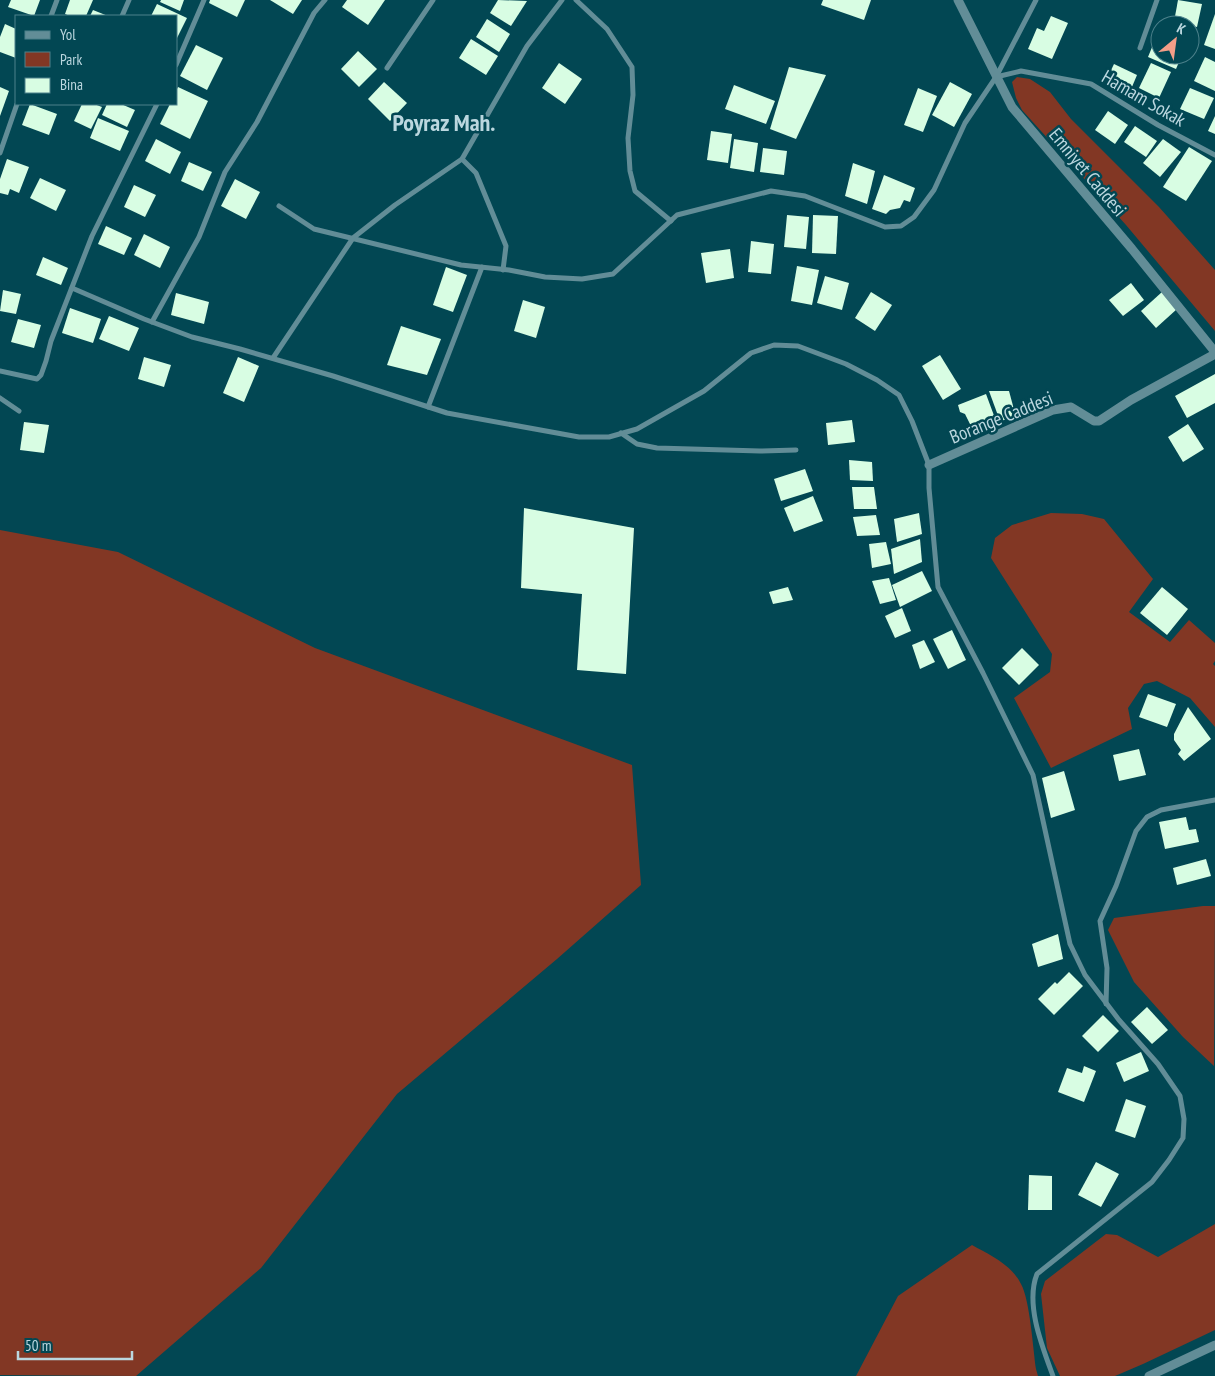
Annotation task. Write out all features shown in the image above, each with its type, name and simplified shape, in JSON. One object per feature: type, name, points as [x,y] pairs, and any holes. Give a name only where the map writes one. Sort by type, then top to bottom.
[{"type":"street","points":[[51,15],[57,0]]},
{"type":"street","points":[[122,15],[129,0]]},
{"type":"street","points":[[178,60],[204,0]]},
{"type":"street","points":[[152,322],[199,238],[225,172],[257,122],[314,13],[326,0]]},
{"type":"street","points":[[387,68],[433,0]]},
{"type":"street","points":[[273,358],[353,238],[394,205],[462,159],[527,46],[562,0]]},
{"type":"street","points":[[576,0],[607,29],[632,66],[633,95],[628,138],[630,171],[635,191],[671,220]]},
{"type":"street","name":"Emniyet Caddesi","points":[[958,0],[1012,107],[1132,249],[1215,353]]},
{"type":"street","points":[[279,206],[314,229],[461,265],[582,279],[613,274],[677,215],[771,191],[806,196],[885,227],[901,226],[914,217],[934,190],[965,123],[996,76],[1036,0]]},
{"type":"street","points":[[1140,48],[1157,0]]},
{"type":"street","name":"Hamam Sokak","points":[[996,76],[1021,71],[1091,84],[1158,126],[1215,154]]},
{"type":"street","points":[[0,153],[17,105]]},
{"type":"street","points":[[0,371],[37,379],[41,375],[51,342],[92,236],[157,105]]},
{"type":"street","points":[[462,159],[476,173],[506,246],[503,270]]},
{"type":"street","points":[[428,407],[482,268]]},
{"type":"street","points":[[72,288],[192,338],[240,348],[447,413],[579,437],[609,437],[637,429],[704,391],[751,353],[774,345],[798,346],[846,364],[877,380],[899,395],[912,420],[929,465],[932,532],[938,587],[983,673],[1033,776],[1070,944],[1085,975],[1119,1020],[1158,1064],[1180,1096],[1184,1119],[1183,1138],[1152,1182],[1037,1274],[1033,1284],[1032,1297],[1041,1342],[1053,1376]]},
{"type":"street","name":"Borange Caddesi","points":[[929,465],[1053,410],[1070,407],[1099,421],[1139,395],[1215,353]]},
{"type":"street","points":[[0,398],[19,411]]},
{"type":"street","points":[[621,433],[638,444],[657,448],[760,451],[796,450]]},
{"type":"street","points":[[1106,1004],[1106,968],[1100,921],[1116,886],[1136,831],[1147,817],[1161,810],[1215,800]]},
{"type":"street","points":[[1149,1376],[1215,1345]]},
{"type":"green space","points":[[1017,77],[1030,79],[1050,92],[1071,119],[1159,207],[1215,270],[1215,331],[1126,225],[1022,110],[1016,98],[1012,82]]},
{"type":"green space","points":[[1051,513],[1082,514],[1104,519],[1153,579],[1129,612],[1170,642],[1189,620],[1215,643],[1215,661],[1213,664],[1215,666],[1215,727],[1190,698],[1157,681],[1144,684],[1128,708],[1132,729],[1051,768],[1014,698],[1050,672],[1052,654],[991,558],[995,538],[1012,525]]},
{"type":"green space","points":[[0,530],[118,552],[315,648],[632,765],[641,885],[557,959],[397,1094],[261,1268],[136,1376],[0,1375]]},
{"type":"green space","points":[[1215,906],[1214,1066],[1183,1037],[1134,982],[1108,930],[1114,918]]},
{"type":"green space","points":[[1215,1224],[1215,1330],[1115,1376],[1060,1376],[1047,1348],[1041,1294],[1045,1281],[1106,1234],[1117,1235],[1158,1257]]},
{"type":"green space","points":[[972,1245],[1006,1266],[1021,1284],[1027,1301],[1038,1376],[856,1376],[898,1296]]},
{"type":"building","points":[[11,0],[40,0],[34,15],[8,7]]},
{"type":"building","points":[[70,0],[93,0],[86,15],[65,14]]},
{"type":"building","points":[[161,0],[184,0],[180,11],[160,2]]},
{"type":"building","points":[[210,0],[245,0],[237,17],[209,3]]},
{"type":"building","points":[[270,0],[302,0],[293,14]]},
{"type":"building","points":[[347,0],[385,0],[368,25],[342,7]]},
{"type":"building","points":[[498,0],[527,1],[511,26],[490,13]]},
{"type":"building","points":[[823,0],[871,0],[864,20],[821,5]]},
{"type":"building","points":[[1178,0],[1202,4],[1200,15],[1175,15]]},
{"type":"building","points":[[157,4],[187,18],[178,36],[178,15],[152,15]]},
{"type":"building","points":[[93,10],[106,15],[90,15]]},
{"type":"building","points":[[1215,14],[1215,49],[1204,45]]},
{"type":"building","points":[[1051,16],[1068,23],[1052,59],[1028,49],[1037,28],[1044,31]]},
{"type":"building","points":[[487,19],[510,34],[499,52],[476,37]]},
{"type":"building","points":[[5,24],[15,29],[15,58],[0,52],[0,37]]},
{"type":"building","points":[[471,39],[498,56],[486,75],[459,58]]},
{"type":"building","points":[[196,45],[223,58],[207,90],[180,76]]},
{"type":"building","points":[[358,51],[377,69],[359,87],[341,69]]},
{"type":"building","points":[[1205,57],[1215,62],[1215,91],[1194,81]]},
{"type":"building","points":[[559,63],[582,79],[565,104],[542,88]]},
{"type":"building","points":[[1114,64],[1137,75],[1129,94],[1105,83]]},
{"type":"building","points":[[1150,65],[1155,65],[1171,72],[1159,98],[1139,88]]},
{"type":"building","points":[[1167,65],[1178,65],[1176,69]]},
{"type":"building","points":[[789,67],[826,75],[796,139],[770,129]]},
{"type":"building","points":[[384,82],[407,103],[390,121],[368,99]]},
{"type":"building","points":[[950,82],[972,94],[954,127],[932,115]]},
{"type":"building","points":[[734,85],[775,101],[766,124],[725,109]]},
{"type":"building","points":[[0,87],[9,91],[0,116]]},
{"type":"building","points":[[178,87],[208,101],[190,139],[160,124],[170,105],[178,105]]},
{"type":"building","points":[[918,88],[937,96],[923,132],[904,125]]},
{"type":"building","points":[[1190,88],[1214,98],[1204,119],[1180,109]]},
{"type":"building","points":[[30,105],[57,114],[49,135],[22,125]]},
{"type":"building","points":[[82,105],[102,107],[91,129],[74,121]]},
{"type":"building","points":[[107,105],[123,105],[135,110],[127,127],[102,115]]},
{"type":"building","points":[[1108,111],[1128,125],[1115,144],[1095,130]]},
{"type":"building","points":[[1215,116],[1215,134],[1208,131]]},
{"type":"building","points":[[98,118],[129,131],[120,151],[90,138]]},
{"type":"building","points":[[1135,126],[1157,141],[1146,157],[1124,142]]},
{"type":"building","points":[[711,131],[732,134],[728,163],[707,160]]},
{"type":"building","points":[[156,139],[181,152],[170,174],[145,161]]},
{"type":"building","points":[[734,139],[758,143],[754,172],[730,168]]},
{"type":"building","points":[[1163,139],[1181,152],[1160,177],[1143,163]]},
{"type":"building","points":[[1189,147],[1212,161],[1186,201],[1163,187]]},
{"type":"building","points":[[763,148],[787,151],[784,175],[760,172]]},
{"type":"building","points":[[7,159],[29,167],[19,193],[10,189],[8,195],[0,193],[0,179]]},
{"type":"building","points":[[189,162],[212,172],[203,191],[181,181]]},
{"type":"building","points":[[853,163],[875,171],[867,204],[845,196]]},
{"type":"building","points":[[884,175],[915,188],[910,202],[904,200],[900,208],[890,210],[886,214],[872,209]]},
{"type":"building","points":[[40,178],[66,190],[56,211],[30,198]]},
{"type":"building","points":[[235,179],[260,192],[246,219],[221,206]]},
{"type":"building","points":[[134,185],[156,195],[145,217],[124,207]]},
{"type":"building","points":[[787,215],[809,217],[806,249],[784,247]]},
{"type":"building","points":[[813,215],[838,216],[836,254],[812,253]]},
{"type":"building","points":[[106,226],[132,238],[124,255],[98,244]]},
{"type":"building","points":[[144,234],[170,247],[160,268],[134,255]]},
{"type":"building","points":[[751,241],[774,244],[771,274],[748,272]]},
{"type":"building","points":[[730,249],[734,278],[706,283],[701,253]]},
{"type":"building","points":[[43,257],[68,268],[61,285],[36,275]]},
{"type":"building","points":[[797,266],[819,270],[812,305],[791,301]]},
{"type":"building","points":[[446,267],[467,275],[453,312],[433,305]]},
{"type":"building","points":[[825,276],[849,283],[842,310],[817,303]]},
{"type":"building","points":[[1131,283],[1144,300],[1123,316],[1109,300]]},
{"type":"building","points":[[3,290],[21,294],[16,314],[0,311]]},
{"type":"building","points":[[871,292],[892,305],[875,331],[855,318]]},
{"type":"building","points":[[1162,292],[1177,309],[1156,328],[1141,311]]},
{"type":"building","points":[[176,293],[209,302],[204,324],[171,315]]},
{"type":"building","points":[[523,300],[545,307],[536,338],[514,331]]},
{"type":"building","points":[[70,308],[101,319],[93,343],[62,333]]},
{"type":"building","points":[[109,316],[139,328],[129,351],[99,339]]},
{"type":"building","points":[[18,319],[41,325],[34,348],[11,342]]},
{"type":"building","points":[[401,326],[441,339],[427,375],[387,365]]},
{"type":"building","points":[[940,355],[961,389],[943,400],[922,366]]},
{"type":"building","points":[[144,357],[171,365],[164,387],[138,379]]},
{"type":"building","points":[[238,357],[259,366],[244,402],[223,393]]},
{"type":"building","points":[[1215,374],[1215,403],[1187,418],[1175,396]]},
{"type":"building","points":[[989,391],[1009,391],[1016,417],[1000,421]]},
{"type":"building","points":[[986,394],[996,421],[972,428],[965,414],[960,412],[958,405]]},
{"type":"building","points":[[852,420],[855,442],[828,445],[826,423]]},
{"type":"building","points":[[24,422],[49,425],[44,453],[20,450]]},
{"type":"building","points":[[1188,424],[1204,449],[1183,462],[1168,437]]},
{"type":"building","points":[[849,460],[872,462],[873,481],[850,480]]},
{"type":"building","points":[[805,469],[813,491],[781,501],[774,479]]},
{"type":"building","points":[[852,487],[874,487],[877,509],[854,509]]},
{"type":"building","points":[[813,496],[823,521],[794,532],[784,508]]},
{"type":"building","points":[[524,508],[634,528],[626,674],[577,670],[582,594],[521,588]]},
{"type":"building","points":[[919,513],[922,534],[897,542],[894,519]]},
{"type":"building","points":[[876,515],[880,535],[857,536],[853,517]]},
{"type":"building","points":[[920,539],[922,562],[894,574],[891,549]]},
{"type":"building","points":[[886,542],[891,564],[872,568],[869,544]]},
{"type":"building","points":[[922,571],[932,591],[900,607],[892,585]]},
{"type":"building","points":[[889,578],[896,600],[880,604],[872,581]]},
{"type":"building","points":[[788,587],[793,600],[773,604],[769,592]]},
{"type":"building","points":[[1162,587],[1188,609],[1167,635],[1140,613]]},
{"type":"building","points":[[902,608],[911,631],[895,638],[885,616]]},
{"type":"building","points":[[952,630],[966,660],[948,669],[933,639]]},
{"type":"building","points":[[924,640],[935,662],[920,669],[912,645]]},
{"type":"building","points":[[1022,648],[1039,665],[1019,685],[1002,668]]},
{"type":"building","points":[[1148,694],[1176,704],[1167,727],[1139,717]]},
{"type":"building","points":[[1188,707],[1211,739],[1184,761],[1178,754],[1181,750],[1174,740],[1174,734]]},
{"type":"building","points":[[1139,749],[1146,775],[1119,781],[1113,755]]},
{"type":"building","points":[[1064,771],[1075,810],[1051,818],[1042,778]]},
{"type":"building","points":[[1186,817],[1189,830],[1196,829],[1199,842],[1165,849],[1159,822]]},
{"type":"building","points":[[1206,859],[1211,876],[1177,885],[1173,868]]},
{"type":"building","points":[[1058,934],[1063,959],[1038,967],[1032,944]]},
{"type":"building","points":[[1069,972],[1083,986],[1054,1015],[1038,999],[1055,982],[1057,984]]},
{"type":"building","points":[[1147,1007],[1168,1030],[1152,1044],[1131,1022]]},
{"type":"building","points":[[1103,1015],[1119,1031],[1098,1052],[1082,1036]]},
{"type":"building","points":[[1141,1052],[1149,1071],[1124,1082],[1116,1063]]},
{"type":"building","points":[[1084,1066],[1096,1071],[1084,1102],[1058,1092],[1067,1068],[1082,1073]]},
{"type":"building","points":[[1126,1099],[1146,1106],[1135,1138],[1115,1131]]},
{"type":"building","points":[[1096,1162],[1119,1174],[1101,1207],[1078,1195]]},
{"type":"building","points":[[1029,1175],[1052,1176],[1052,1210],[1028,1210]]},
{"type":"district","name":"Poyraz Mah.","points":[[444,123]]}]
